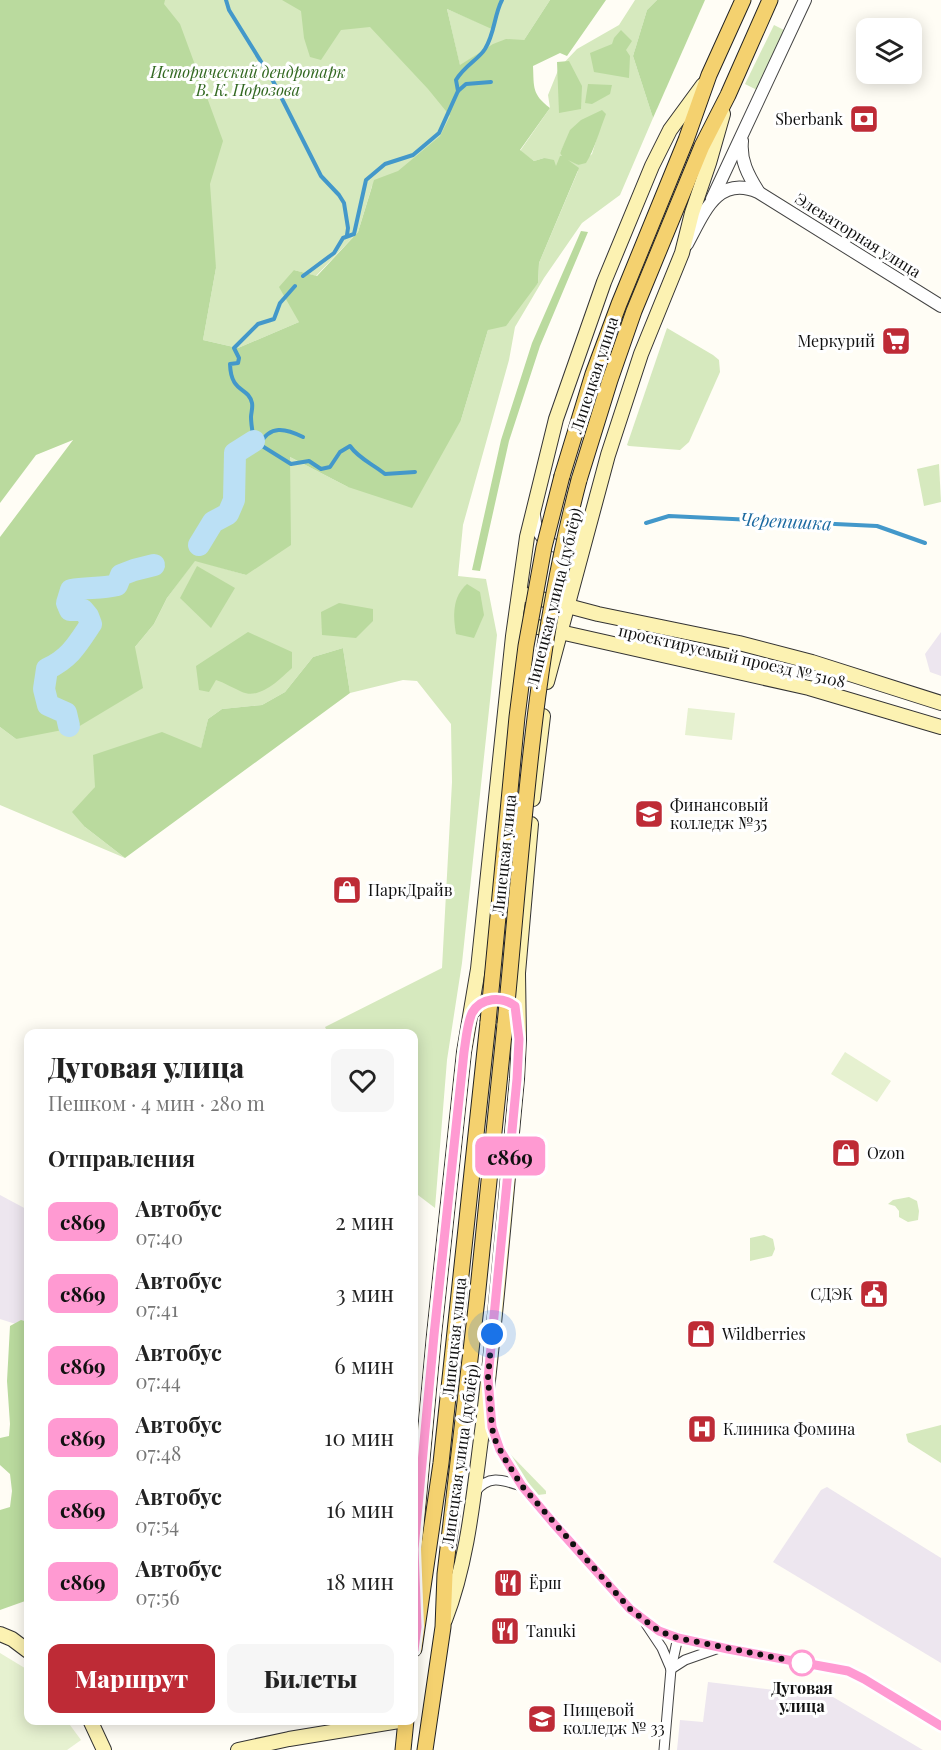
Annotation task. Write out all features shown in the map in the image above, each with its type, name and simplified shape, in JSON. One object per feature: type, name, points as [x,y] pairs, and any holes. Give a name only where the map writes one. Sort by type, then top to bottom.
[{"type":"main road","name":"Липецкая улица","points":[[418,1620],[441,1463],[488,1022],[517,717],[526,646],[544,547],[562,476],[593,375],[619,304],[686,140],[708,78],[743,0]]},
{"type":"main road","name":"Липецкая улица","points":[[425,1750],[443,1627],[445,1574],[476,1310],[534,722],[562,549],[579,480],[634,311],[702,146],[728,95],[770,0]]},
{"type":"main road","name":"Липецкая улица (дублёр)","points":[[418,1508],[464,1052],[472,1014],[518,593],[534,505],[556,419],[604,282],[652,166],[670,130],[708,78]]},
{"type":"main road","name":"Липецкая улица (дублёр)","points":[[443,1627],[457,1590],[474,1494],[488,1378],[517,1079],[518,973],[532,801],[547,675],[608,455],[641,354],[682,253],[728,95]]},
{"type":"main road","name":"проектируемый проезд № 5108","points":[[518,593],[770,651],[941,703]]},
{"type":"main road","name":"проектируемый проезд № 5108","points":[[515,622],[809,688],[941,727]]},
{"type":"main road","points":[[0,1634],[24,1648]]},
{"type":"main road","points":[[418,1717],[430,1714]]},
{"type":"main road","points":[[92,1725],[104,1750]]},
{"type":"main road","points":[[238,1750],[359,1725]]},
{"type":"main road","points":[[403,1750],[405,1725]]},
{"type":"street","points":[[682,253],[709,205],[805,0]]},
{"type":"street","points":[[742,137],[741,150],[745,168],[759,192]]},
{"type":"street","points":[[709,205],[718,195],[735,188],[746,187],[759,192]]},
{"type":"street","name":"Элеваторная улица","points":[[759,192],[941,306]]},
{"type":"street","points":[[534,505],[538,533],[543,540],[551,544],[560,546],[573,543],[580,538],[589,525]]},
{"type":"street","points":[[472,1014],[480,1005],[493,999],[511,1003],[517,1012]]},
{"type":"street","points":[[488,1378],[494,1438],[522,1486],[630,1609],[643,1619],[659,1631],[678,1638],[848,1671],[941,1726]]},
{"type":"street","points":[[474,1494],[489,1480],[500,1479],[522,1486]]},
{"type":"street","points":[[643,1619],[662,1648],[671,1669]]},
{"type":"street","points":[[664,1750],[671,1669],[678,1638]]},
{"type":"street","points":[[671,1669],[684,1660],[722,1648]]},
{"type":"shaded area","points":[[941,632],[941,676],[930,672],[925,654]]},
{"type":"shaded area","points":[[0,1195],[24,1208],[24,1327],[0,1319]]},
{"type":"shaded area","points":[[827,1487],[941,1558],[941,1663],[773,1562],[821,1490]]},
{"type":"shaded area","points":[[708,1682],[833,1697],[923,1750],[677,1750],[680,1720],[703,1722]]},
{"type":"green space","points":[[0,0],[165,0],[164,4],[180,24],[223,141],[210,184],[216,268],[203,340],[238,348],[299,322],[279,287],[294,270],[317,276],[358,232],[374,180],[398,171],[440,136],[450,116],[370,27],[341,30],[321,60],[310,57],[304,38],[301,11],[282,0],[502,0],[497,9],[494,30],[447,9],[460,65],[493,44],[506,39],[524,40],[550,0],[606,0],[567,56],[560,53],[533,66],[535,90],[540,99],[550,108],[520,150],[534,161],[544,158],[554,160],[556,166],[562,156],[560,153],[570,130],[581,120],[602,110],[606,114],[586,163],[578,165],[568,160],[579,168],[539,263],[538,283],[506,326],[488,330],[461,420],[412,508],[348,487],[290,457],[291,545],[246,575],[195,561],[167,598],[154,624],[135,647],[143,688],[78,727],[16,739],[0,727],[0,537],[73,440],[36,455],[0,503]]},
{"type":"green space","name":"Исторический дендропарк В. К. Порозова","points":[[110,0],[420,0],[465,102],[430,162],[372,186],[358,232],[316,276],[294,270],[299,322],[238,348],[203,340],[216,268]]},
{"type":"green space","points":[[488,0],[550,0],[524,40],[497,44],[483,50],[460,66],[447,9],[494,29],[497,14]]},
{"type":"green space","points":[[635,0],[657,0],[647,10],[633,56],[653,118],[620,195],[582,223],[544,278],[515,327],[509,360],[463,525],[458,576],[486,579],[497,635],[462,963],[447,1060],[435,1208],[418,1195],[418,1029],[326,1029],[325,1027],[442,968],[452,782],[451,724],[417,681],[403,680],[350,693],[343,648],[313,657],[285,692],[262,705],[222,709],[208,719],[201,749],[95,787],[85,827],[125,858],[0,805],[0,727],[16,739],[135,647],[154,624],[167,598],[195,560],[246,575],[290,457],[348,487],[461,420],[488,330],[538,283],[539,263],[578,171],[559,178],[544,158],[534,161],[520,151],[550,108],[548,95],[559,68],[577,49],[619,25]],"holes":[[[600,128],[592,154],[578,165],[560,153],[564,145]]]},
{"type":"green space","points":[[657,0],[705,0],[653,118],[633,56],[647,10]]},
{"type":"green space","points":[[774,25],[786,31],[757,90],[745,84]]},
{"type":"green space","points":[[621,30],[632,41],[626,50],[630,56],[629,78],[594,72],[590,53],[612,44]]},
{"type":"green space","points":[[569,61],[582,86],[581,109],[559,113],[557,62]]},
{"type":"green space","points":[[588,84],[612,85],[610,94],[592,104],[585,103]]},
{"type":"green space","points":[[581,231],[588,232],[540,346],[509,441],[480,571],[472,570],[501,440],[532,343]]},
{"type":"green space","points":[[667,328],[713,355],[719,360],[720,372],[689,442],[680,450],[629,446],[627,445]]},
{"type":"green space","points":[[939,464],[941,502],[924,506],[917,469]]},
{"type":"green space","points":[[197,566],[235,588],[211,628],[180,598]]},
{"type":"green space","points":[[467,584],[480,592],[484,615],[474,638],[456,634],[455,627],[456,601]]},
{"type":"green space","points":[[339,603],[373,609],[373,621],[356,638],[322,635],[321,612]]},
{"type":"green space","points":[[248,632],[292,652],[292,668],[282,678],[256,693],[242,692],[216,680],[209,692],[199,690],[196,666]]},
{"type":"green space","points":[[343,648],[350,693],[125,858],[85,827],[72,812],[95,787],[93,755],[162,732],[201,748],[208,719],[222,709],[262,705],[285,692],[313,657]]},
{"type":"green space","points":[[688,708],[735,713],[732,740],[685,735]]},
{"type":"green space","points":[[845,1052],[891,1081],[877,1102],[831,1074]]},
{"type":"green space","points":[[909,1197],[917,1201],[919,1211],[918,1220],[908,1222],[899,1217],[899,1211],[895,1206],[888,1204],[893,1200]]},
{"type":"green space","points":[[764,1235],[773,1239],[775,1249],[772,1256],[750,1261],[750,1238]]},
{"type":"green space","points":[[21,1320],[24,1321],[24,1601],[0,1610],[0,1510],[10,1507],[12,1491],[10,1474],[0,1465],[0,1438],[9,1436],[10,1424],[7,1381],[10,1326]]},
{"type":"green space","points":[[941,1425],[941,1463],[908,1442],[906,1434]]},
{"type":"green space","points":[[507,1453],[546,1491],[546,1494],[538,1495],[515,1468]]},
{"type":"green space","points":[[0,1653],[24,1668],[24,1725],[70,1725],[81,1740],[67,1750],[0,1750]]},
{"type":"waterway","points":[[226,0],[229,10],[273,81],[321,176],[344,203],[347,235]]},
{"type":"waterway","points":[[303,276],[334,253],[343,238],[354,234],[366,180],[385,164],[413,155],[439,133],[458,91],[456,80],[485,49],[502,0]]},
{"type":"waterway","points":[[458,91],[466,84],[491,82]]},
{"type":"waterway","points":[[295,286],[280,303],[274,319],[258,324],[234,348],[239,358],[238,363],[230,364],[231,374],[236,385],[247,394],[252,403],[251,420],[254,441],[291,464],[309,461],[321,469],[330,467],[340,452],[350,446],[362,458],[385,474],[415,472]]},
{"type":"waterway","points":[[260,444],[268,434],[278,430],[303,437]]},
{"type":"waterway","name":"Черепишка","points":[[199,545],[213,522],[228,514],[234,500],[235,453],[254,441]]},
{"type":"waterway","name":"Черепишка","points":[[646,523],[669,516],[877,526],[925,543]]},
{"type":"waterway","name":"Черепишка","points":[[69,726],[66,713],[48,705],[44,689],[47,669],[55,665],[77,645],[91,624],[83,610],[70,610],[67,603],[71,590],[117,585],[121,575],[154,565]]},
{"type":"bus line","name":"с869","points":[[418,1506],[464,1052],[472,1014],[476,1008],[493,999],[502,1000],[515,1006],[519,1039],[488,1378],[494,1438],[506,1461],[522,1486],[541,1509],[630,1609],[659,1631],[678,1638],[728,1649],[848,1671],[941,1726]]},
{"type":"place","name":"Sberbank","points":[[864,119]]},
{"type":"place","name":"Меркурий","points":[[896,341]]},
{"type":"place","name":"Финансовый колледж №35","points":[[649,814]]},
{"type":"place","name":"ПаркДрайв","points":[[347,890]]},
{"type":"place","name":"Ozon","points":[[846,1153]]},
{"type":"place","name":"СДЭК","points":[[874,1294]]},
{"type":"place","name":"Wildberries","points":[[701,1334]]},
{"type":"place","name":"Клиника Фомина","points":[[702,1429]]},
{"type":"place","name":"Ёрш","points":[[508,1583]]},
{"type":"place","name":"Tanuki","points":[[505,1631]]},
{"type":"place","name":"Дуговая улица","points":[[802,1663]]},
{"type":"place","name":"Пищевой колледж № 33","points":[[542,1719]]},
{"type":"route","points":[[492,1334],[488,1378],[492,1427],[500,1450],[522,1486],[630,1609],[659,1631],[678,1638],[802,1663]]}]
